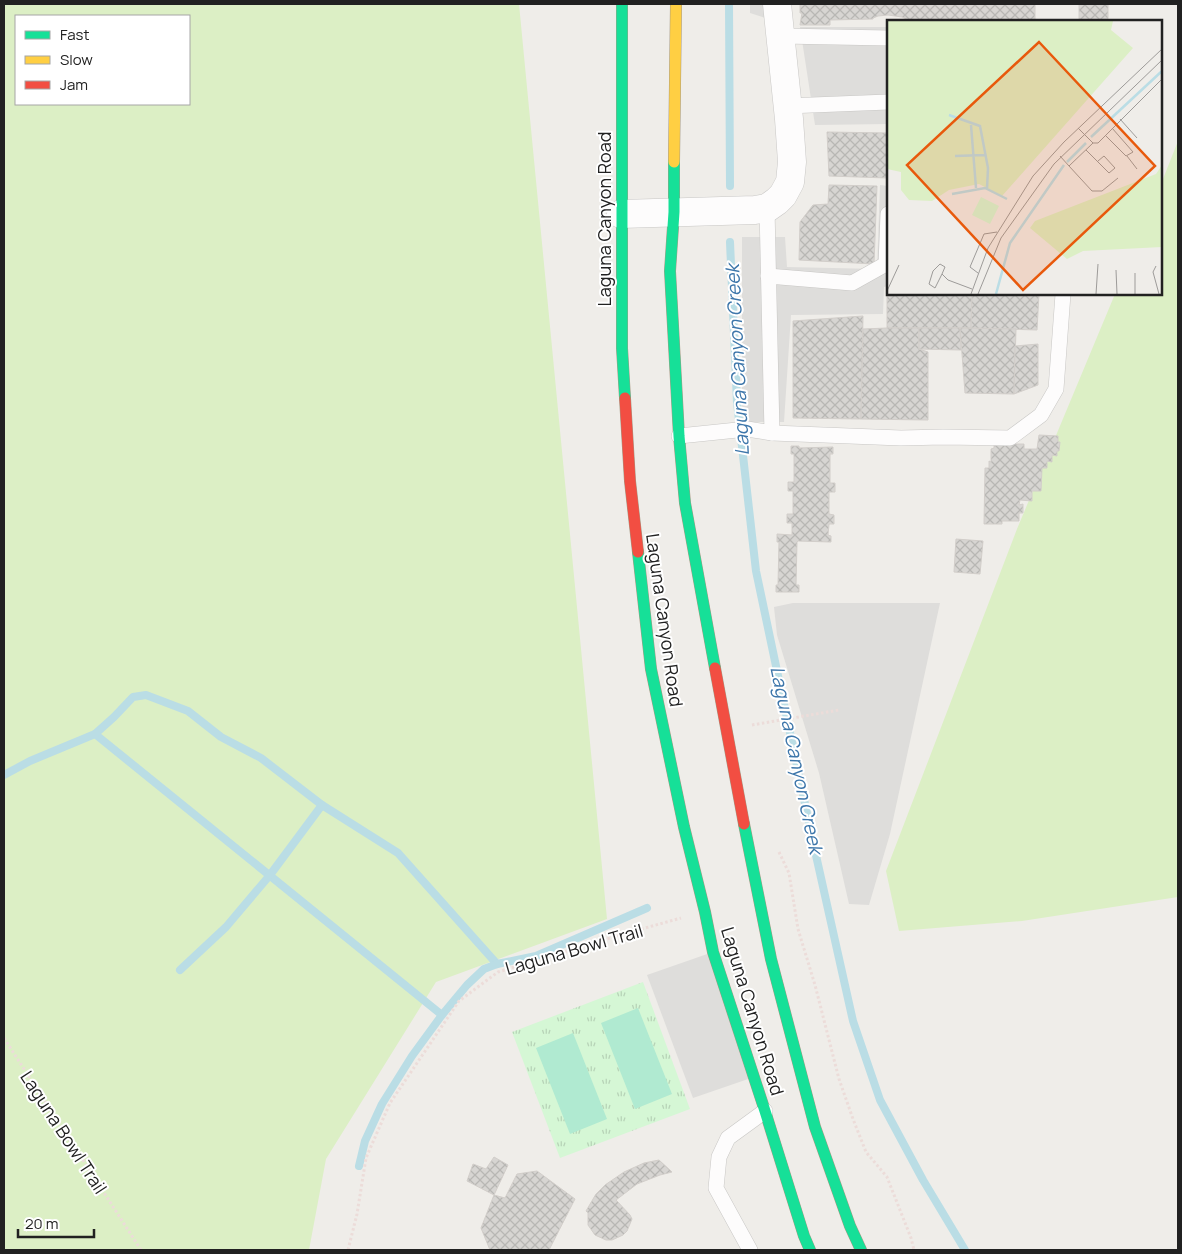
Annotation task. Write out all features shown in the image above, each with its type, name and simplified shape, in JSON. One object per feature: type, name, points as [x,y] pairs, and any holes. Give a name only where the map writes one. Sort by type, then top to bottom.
[{"type":"main road","name":"Laguna Canyon Road","points":[[622,4],[622,348],[629,472],[651,669],[684,827],[713,952],[810,1250]]},
{"type":"main road","name":"Laguna Canyon Road","points":[[676,4],[674,212],[670,271],[679,436],[687,513],[731,757],[771,959],[815,1127],[850,1226],[861,1250]]},
{"type":"street","points":[[621,214],[755,210],[767,208],[783,195],[790,182],[792,162],[790,119],[787,106],[777,4]]},
{"type":"lane","points":[[781,36],[887,38]]},
{"type":"lane","points":[[787,106],[887,102]]},
{"type":"lane","points":[[767,208],[772,433]]},
{"type":"lane","points":[[768,276],[852,283],[887,264]]},
{"type":"lane","points":[[679,436],[747,429],[772,433],[901,438],[1010,438],[1041,415],[1056,389],[1063,295]]},
{"type":"lane","points":[[750,1250],[716,1188],[719,1157],[728,1138],[765,1111]]},
{"type":"path","points":[[779,719],[839,710]]},
{"type":"path","points":[[751,725],[753,733]]},
{"type":"path","points":[[778,852],[789,873],[798,928],[839,1079],[866,1152],[887,1177],[914,1250]]},
{"type":"path","name":"Laguna Bowl Trail","points":[[348,1250],[357,1214],[366,1158],[390,1103],[459,1001],[498,972],[620,935],[705,912]]},
{"type":"path","name":"Laguna Bowl Trail","points":[[4,1038],[140,1250]]},
{"type":"shaded area","points":[[750,4],[786,4],[787,25],[750,13]]},
{"type":"shaded area","points":[[800,27],[887,27],[887,124],[815,125]]},
{"type":"shaded area","points":[[880,185],[887,186],[887,286],[884,287],[883,314],[791,315],[784,422],[742,422],[742,237],[785,237],[787,267],[877,269]]},
{"type":"shaded area","points":[[793,603],[940,603],[890,834],[869,905],[849,904],[819,773],[777,635],[774,607]]},
{"type":"shaded area","points":[[713,952],[754,1077],[693,1098],[647,975]]},
{"type":"green space","points":[[4,4],[519,4],[607,919],[436,982],[326,1159],[309,1250],[4,1250]]},
{"type":"green space","points":[[1178,141],[1178,897],[1022,921],[899,931],[886,871],[1017,529],[1115,295],[1162,295],[1162,181]]},
{"type":"green space","points":[[643,982],[690,1109],[560,1158],[512,1032]]},
{"type":"green space","points":[[638,1008],[672,1094],[635,1109],[601,1023]]},
{"type":"green space","points":[[573,1033],[607,1119],[570,1134],[536,1048]]},
{"type":"building","points":[[800,4],[1035,4],[1035,20],[909,20],[888,15],[878,16],[873,19],[830,20],[830,25],[800,25],[802,13],[800,13]]},
{"type":"building","points":[[1079,4],[1108,4],[1108,20],[1079,20]]},
{"type":"building","points":[[827,132],[887,133],[887,178],[829,176]]},
{"type":"building","points":[[829,185],[877,186],[874,264],[799,260],[800,222],[813,205],[828,204]]},
{"type":"building","points":[[887,295],[972,295],[971,328],[887,328]]},
{"type":"building","points":[[972,295],[1039,295],[1037,330],[971,328]]},
{"type":"building","points":[[863,316],[861,419],[793,418],[793,321]]},
{"type":"building","points":[[919,328],[919,349],[928,352],[928,420],[861,419],[863,329]]},
{"type":"building","points":[[919,328],[960,328],[961,350],[919,349]]},
{"type":"building","points":[[960,328],[1016,329],[1014,394],[965,393]]},
{"type":"building","points":[[1038,344],[1038,385],[1014,394],[1015,346]]},
{"type":"building","points":[[1039,435],[1058,436],[1058,442],[1060,442],[1057,456],[1052,455],[1052,462],[1047,461],[1047,468],[1042,468],[1041,491],[1032,491],[1032,501],[1020,500],[1019,505],[1023,504],[1023,513],[1019,513],[1019,521],[1002,521],[1002,524],[984,524],[985,468],[989,468],[991,449],[994,448],[994,444],[1024,444],[1024,449],[1037,449]]},
{"type":"building","points":[[791,446],[799,446],[799,448],[833,447],[833,454],[830,454],[830,483],[835,483],[835,492],[829,492],[829,514],[834,515],[834,524],[829,524],[828,535],[831,536],[831,542],[797,542],[796,585],[799,585],[799,592],[776,592],[776,585],[778,585],[779,542],[777,542],[777,534],[792,535],[792,523],[787,523],[787,514],[793,514],[793,491],[788,491],[788,482],[794,482],[794,454],[791,454]]},
{"type":"building","points":[[956,539],[983,541],[980,574],[954,572]]},
{"type":"building","points":[[494,1157],[508,1165],[494,1195],[467,1181],[473,1164],[486,1169]]},
{"type":"building","points":[[659,1160],[672,1172],[637,1184],[616,1200],[632,1219],[627,1231],[612,1240],[606,1240],[595,1235],[588,1225],[588,1213],[586,1211],[596,1194],[605,1185],[624,1172],[644,1163]]},
{"type":"building","points":[[537,1171],[575,1199],[549,1250],[490,1250],[481,1228],[494,1195],[505,1198],[517,1174]]},
{"type":"waterway","name":"Laguna Canyon Creek","points":[[729,4],[730,186]]},
{"type":"waterway","name":"Laguna Canyon Creek","points":[[730,242],[737,402],[756,571],[853,1021],[880,1100],[923,1180],[965,1250]]},
{"type":"waterway","points":[[4,775],[30,761],[95,734],[133,697],[146,695],[188,711],[221,737],[261,758],[322,805],[398,853],[497,964]]},
{"type":"waterway","points":[[95,734],[442,1015]]},
{"type":"waterway","points":[[180,970],[226,927],[270,875],[322,805]]},
{"type":"waterway","points":[[359,1166],[365,1141],[382,1104],[412,1056],[442,1015],[467,985],[484,969],[497,964],[536,956],[647,908]]},
{"type":"traffic: fast","points":[[622,4],[622,348],[625,398]]},
{"type":"traffic: fast","points":[[674,162],[674,212],[670,271],[679,436],[685,503],[715,668]]},
{"type":"traffic: fast","points":[[638,552],[651,669],[684,827],[713,952],[810,1250]]},
{"type":"traffic: fast","points":[[744,824],[771,959],[815,1127],[850,1226],[861,1250]]},
{"type":"traffic: slow","points":[[674,162],[676,4]]},
{"type":"traffic: jam","points":[[625,398],[630,481],[638,552]]},
{"type":"traffic: jam","points":[[715,668],[744,824]]}]
